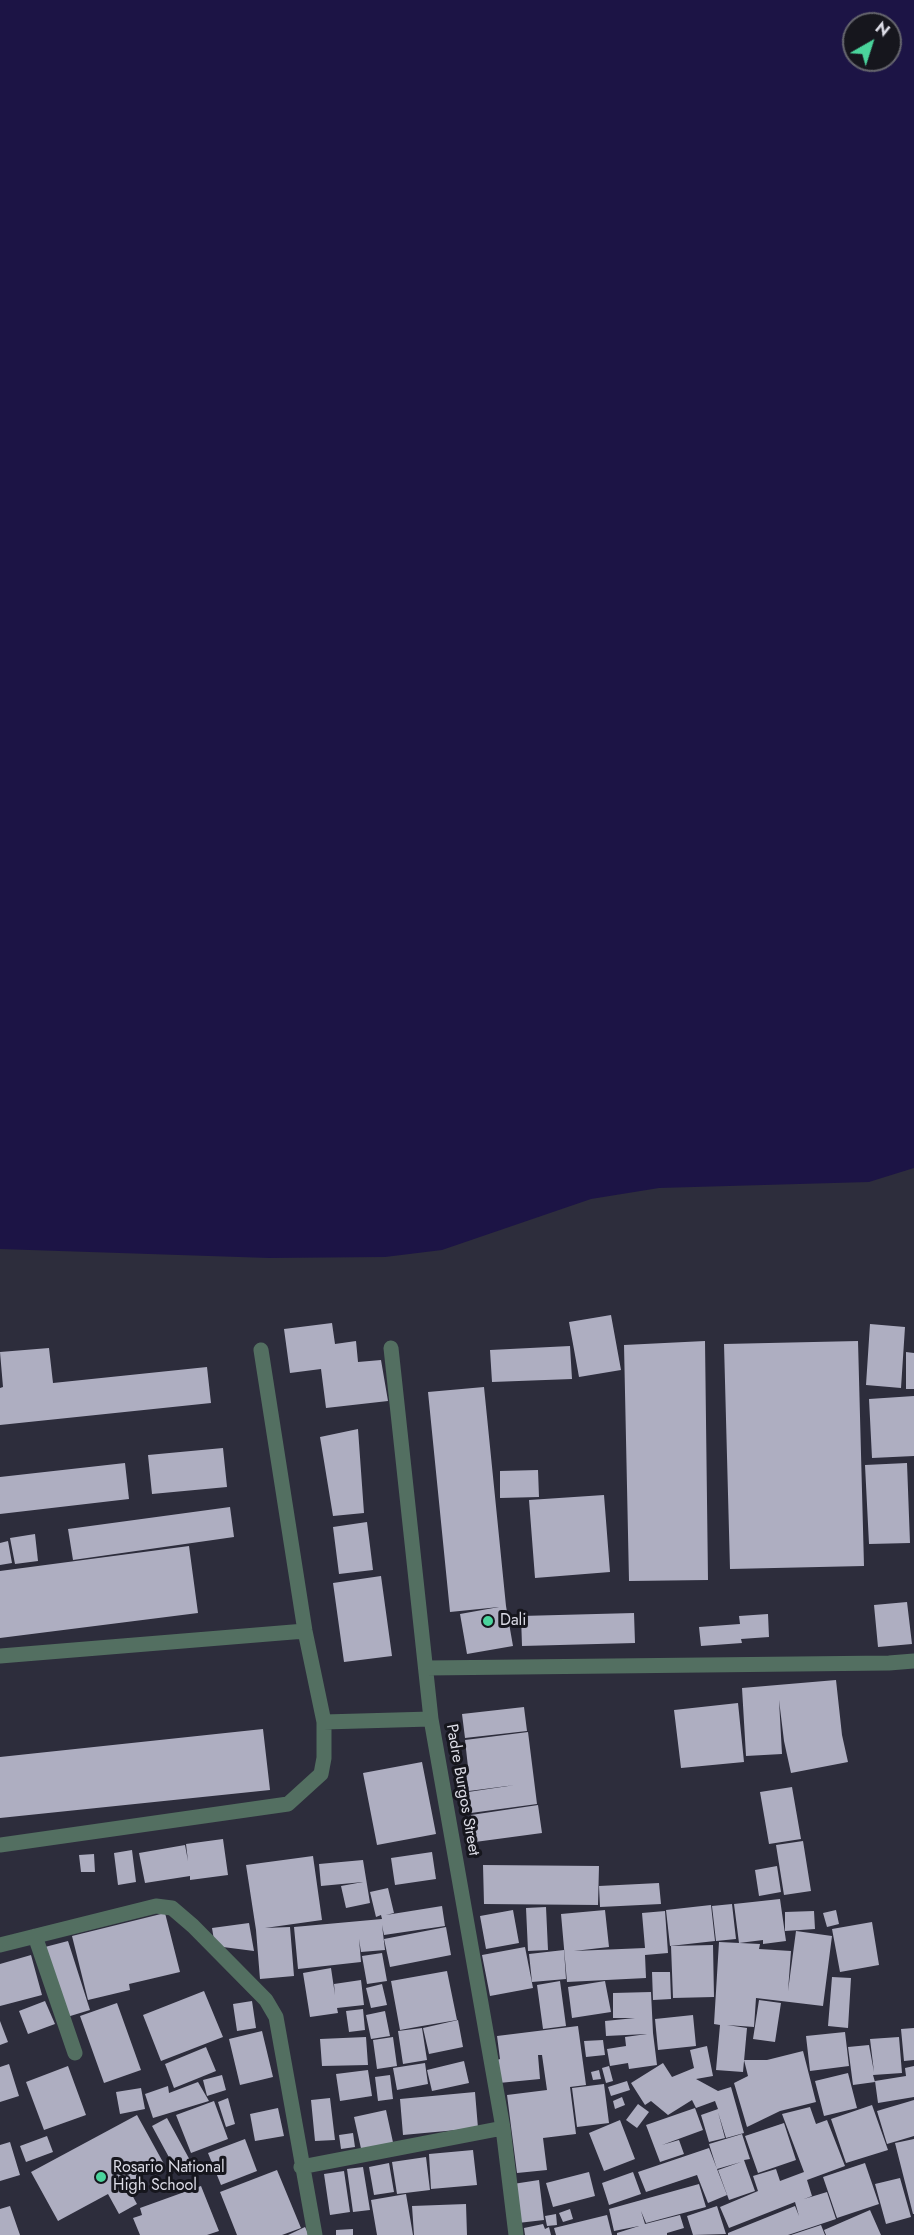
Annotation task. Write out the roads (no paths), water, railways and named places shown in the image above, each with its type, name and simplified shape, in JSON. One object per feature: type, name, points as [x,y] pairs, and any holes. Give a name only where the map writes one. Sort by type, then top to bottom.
[{"type":"street","name":"Padre Burgos Street","points":[[391,1348],[431,1719],[503,2128],[516,2235]]},
{"type":"street","points":[[0,1845],[288,1804],[321,1774],[324,1758],[324,1722],[305,1631],[261,1350]]},
{"type":"street","points":[[0,1656],[305,1631]]},
{"type":"street","points":[[426,1668],[914,1661]]},
{"type":"street","points":[[324,1722],[431,1719]]},
{"type":"street","points":[[0,1945],[156,1906],[172,1908],[193,1926],[266,2000],[276,2017],[301,2167],[315,2235]]},
{"type":"street","points":[[35,1936],[75,2053]]},
{"type":"street","points":[[301,2167],[503,2128]]},
{"type":"place","name":"Dali","points":[[488,1621]]},
{"type":"place","name":"Rosario National High School","points":[[101,2177]]}]
